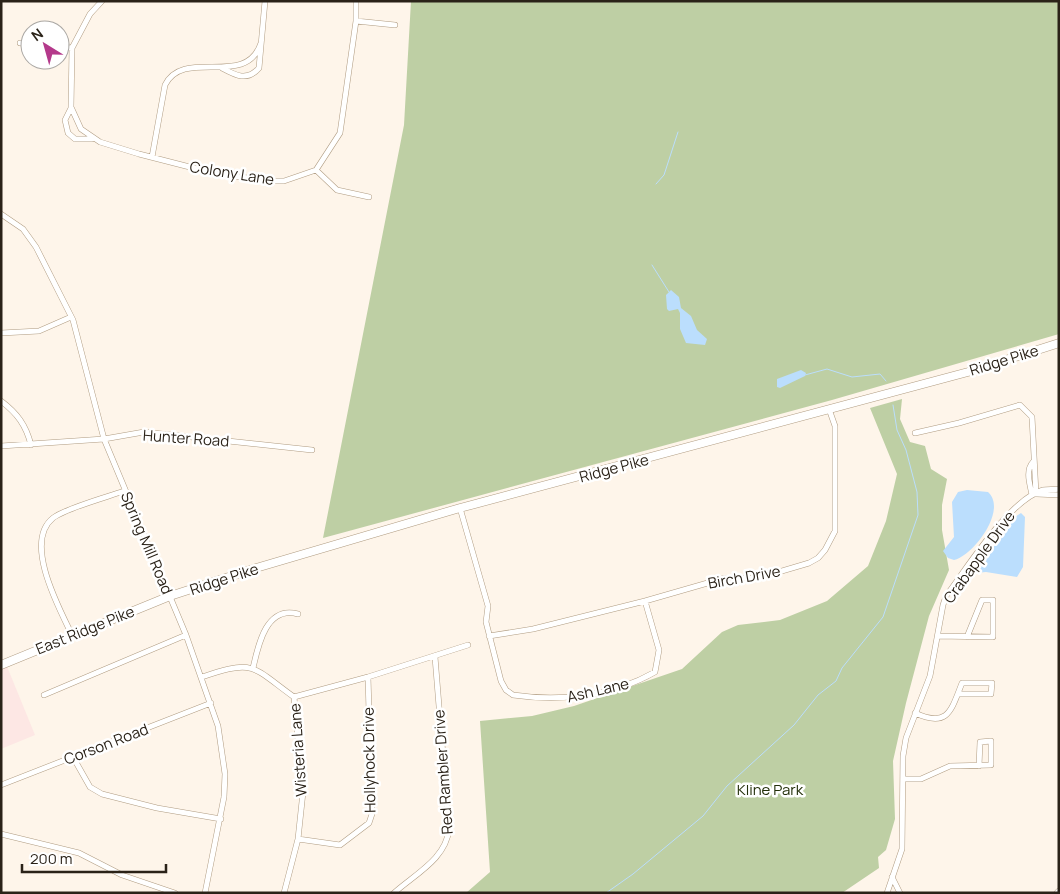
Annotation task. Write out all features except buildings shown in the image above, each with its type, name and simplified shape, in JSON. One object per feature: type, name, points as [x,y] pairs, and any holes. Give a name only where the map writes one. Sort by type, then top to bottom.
[{"type":"main road","name":"Ridge Pike","points":[[170,596],[256,568],[460,508],[968,372],[1056,346]]},
{"type":"main road","name":"East Ridge Pike","points":[[1,666],[170,596]]},
{"type":"street","name":"Colony Lane","points":[[93,139],[76,122],[71,107],[72,48],[90,14],[102,1]]},
{"type":"street","points":[[220,67],[238,77],[255,73],[261,59],[265,1]]},
{"type":"street","points":[[356,1],[356,21],[340,133],[316,170],[337,190],[369,197]]},
{"type":"street","points":[[356,21],[395,26]]},
{"type":"street","points":[[152,157],[165,85],[168,78],[178,70],[232,67],[249,61],[254,57],[261,44]]},
{"type":"street","name":"Colony Lane","points":[[71,107],[65,120],[68,134],[75,139],[93,139],[217,174],[271,181],[284,181],[316,170]]},
{"type":"street","name":"Spring Mill Road","points":[[1,214],[24,229],[36,247],[71,317],[80,342],[104,439],[124,491],[186,635],[211,703],[221,740],[224,774],[221,819],[205,893]]},
{"type":"street","points":[[1,333],[39,331],[71,317]]},
{"type":"street","points":[[1,401],[16,412],[28,434],[31,445]]},
{"type":"street","points":[[915,434],[1020,405],[1032,417],[1034,437],[1032,476],[1034,494],[1059,495]]},
{"type":"street","name":"Birch Drive","points":[[489,636],[533,628],[645,601],[725,578],[758,578],[809,563],[818,558],[825,550],[835,531],[835,426],[829,409]]},
{"type":"street","name":"Hunter Road","points":[[1,446],[104,439],[144,432],[312,450]]},
{"type":"street","name":"Crabapple Drive","points":[[886,893],[902,849],[903,779],[906,738],[930,676],[941,612],[946,596],[1011,511],[1034,494],[1044,490],[1059,490]]},
{"type":"street","points":[[72,635],[58,605],[40,553],[42,534],[52,519],[63,512],[124,491]]},
{"type":"street","name":"Ash Lane","points":[[460,508],[488,606],[486,622],[501,681],[506,690],[513,695],[567,699],[591,695],[642,680],[655,672],[659,650],[645,601]]},
{"type":"street","points":[[938,636],[967,637],[992,637],[993,600],[982,600],[967,637]]},
{"type":"street","points":[[253,668],[264,630],[279,616],[290,612],[298,614]]},
{"type":"street","points":[[44,695],[186,635]]},
{"type":"street","name":"Wisteria Lane","points":[[284,893],[298,839],[303,792],[294,697],[436,657],[468,645]]},
{"type":"street","name":"Red Rambler Drive","points":[[394,893],[440,854],[448,841],[449,829],[436,657]]},
{"type":"street","points":[[202,677],[242,666],[253,668],[294,697]]},
{"type":"street","name":"Hollyhock Drive","points":[[298,839],[340,845],[369,823],[372,814],[368,677]]},
{"type":"street","points":[[915,714],[930,720],[940,719],[947,715],[962,683],[992,683],[991,694],[958,694]]},
{"type":"street","name":"Corson Road","points":[[1,785],[211,703]]},
{"type":"street","points":[[903,779],[921,779],[950,766],[979,766],[991,765],[991,741],[980,742],[979,766]]},
{"type":"street","points":[[72,757],[90,786],[102,794],[157,808],[221,819]]},
{"type":"street","points":[[1,834],[72,851],[122,876],[175,893]]},
{"type":"street","points":[[892,877],[900,893]]},
{"type":"shaded area","points":[[6,664],[35,735],[1,749],[1,665]]},
{"type":"green space","points":[[411,1],[1059,1],[1059,334],[832,400],[323,538],[404,125]]},
{"type":"green space","name":"Kline Park","points":[[902,399],[900,419],[910,442],[925,446],[931,469],[947,479],[942,505],[942,530],[949,570],[929,616],[906,703],[893,761],[895,819],[886,850],[878,857],[879,868],[842,893],[466,893],[490,872],[480,721],[532,716],[574,706],[682,669],[722,632],[738,625],[780,620],[827,601],[868,566],[886,521],[897,474],[870,408]]},
{"type":"water","points":[[671,290],[679,297],[681,308],[691,316],[697,330],[707,339],[705,345],[686,343],[680,329],[680,313],[678,309],[669,311],[667,309],[666,295]]},
{"type":"water","points":[[801,370],[806,373],[805,376],[780,388],[777,387],[777,379]]},
{"type":"water","points":[[967,490],[988,492],[993,500],[994,510],[986,531],[978,541],[962,557],[954,560],[948,558],[943,551],[954,537],[952,502],[958,492]]},
{"type":"water","points":[[1021,513],[1025,517],[1023,567],[1017,577],[986,572],[975,573],[1015,517]]},
{"type":"waterway","points":[[656,184],[664,175],[678,132]]},
{"type":"waterway","points":[[652,265],[669,292]]},
{"type":"waterway","points":[[805,375],[827,369],[852,377],[880,374],[886,381]]},
{"type":"waterway","points":[[606,893],[633,874],[703,816],[727,786],[794,725],[818,695],[836,681],[842,668],[883,617],[918,515],[917,492],[906,450],[897,430],[893,405]]}]
